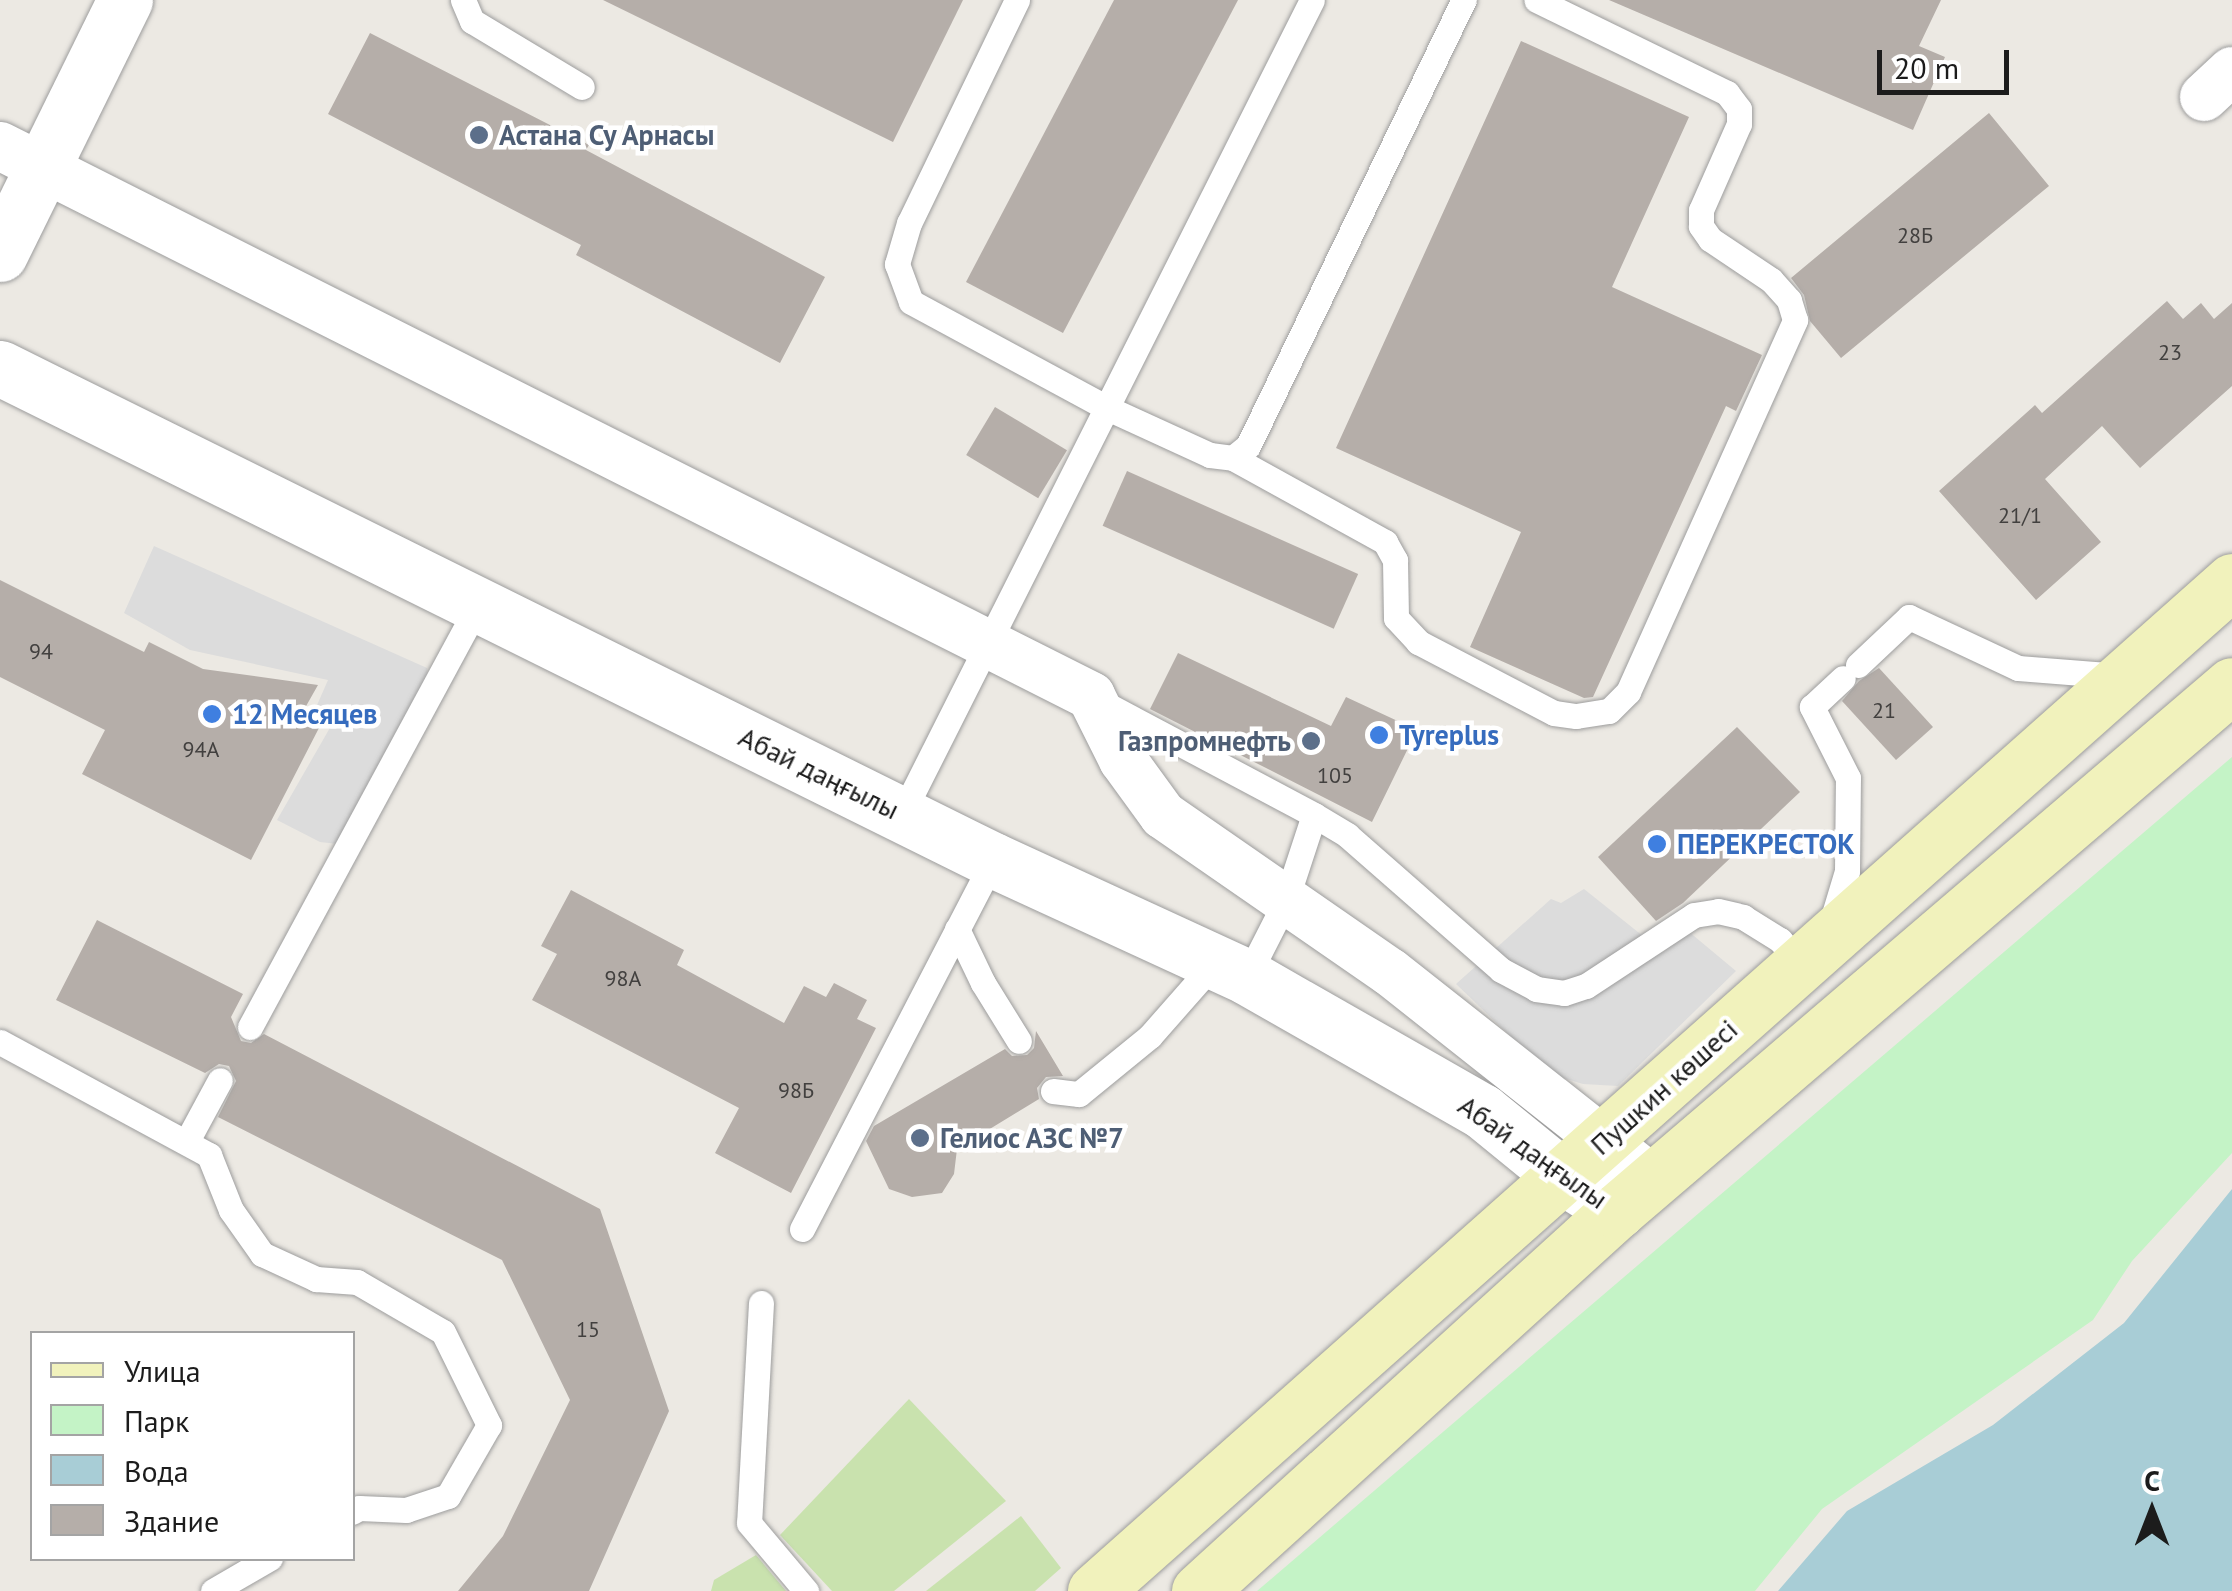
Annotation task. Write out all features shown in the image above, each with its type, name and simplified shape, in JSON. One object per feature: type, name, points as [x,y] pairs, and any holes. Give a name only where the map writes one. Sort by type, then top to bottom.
[{"type":"main road","name":"Пушкин көшесі","points":[[1095,1591],[2232,582]]},
{"type":"main road","points":[[1199,1591],[1636,1197],[2232,685]]},
{"type":"street","points":[[0,254],[20,157],[125,0]]},
{"type":"street","points":[[20,157],[1091,696],[1123,760],[1163,816],[1286,900],[1516,1069],[1582,1160]]},
{"type":"street","name":"Абай даңғылы","points":[[0,368],[994,860],[1231,969],[1482,1111],[1582,1160],[1636,1197]]},
{"type":"lane","points":[[463,0],[472,20],[582,88]]},
{"type":"lane","points":[[1018,0],[910,223],[897,264],[911,302],[1105,408],[1210,455],[1234,458],[1385,542],[1395,560],[1396,618],[1418,642],[1554,713],[1576,716],[1609,711],[1628,692],[1794,320],[1788,300],[1770,280],[1710,238],[1701,226],[1701,210],[1739,124],[1739,110],[1727,93],[1536,0]]},
{"type":"lane","points":[[902,814],[1312,0]]},
{"type":"lane","points":[[1234,458],[1248,446],[1464,0]]},
{"type":"lane","points":[[250,1027],[478,606]]},
{"type":"lane","points":[[1091,696],[1348,835],[1500,970],[1536,989],[1564,993],[1586,986],[1694,915],[1718,911],[1743,917],[1780,940],[1814,954],[1847,870],[1848,778],[1812,707],[1909,617],[2018,668],[2126,677]]},
{"type":"lane","points":[[1053,1091],[1079,1094],[1231,969],[1286,900],[1314,816]]},
{"type":"lane","points":[[802,1229],[994,860]]},
{"type":"lane","points":[[958,928],[983,983],[1019,1041]]},
{"type":"lane","points":[[0,1042],[209,1154],[230,1210],[262,1254],[316,1278],[357,1282],[443,1332],[490,1425],[448,1496],[406,1510],[355,1510]]},
{"type":"lane","points":[[187,1141],[220,1080]]},
{"type":"lane","points":[[761,1303],[749,1523],[806,1591]]},
{"type":"lane","points":[[213,1591],[265,1561]]},
{"type":"green space","points":[[2232,757],[2232,1153],[2132,1261],[2093,1320],[1822,1509],[1755,1591],[1257,1591]]},
{"type":"green space","points":[[909,1399],[1006,1501],[894,1591],[832,1591],[780,1535]]},
{"type":"green space","points":[[1021,1516],[1061,1568],[1035,1591],[926,1591]]},
{"type":"green space","points":[[756,1555],[786,1591],[711,1591],[714,1580]]},
{"type":"shaded area","points":[[154,546],[427,668],[428,682],[338,844],[320,842],[277,820],[331,726],[314,712],[328,680],[190,650],[124,613]]},
{"type":"shaded area","points":[[1584,889],[1663,952],[1688,931],[1736,971],[1618,1086],[1583,1084],[1550,1074],[1456,984],[1551,899],[1561,903]]},
{"type":"water","points":[[2232,1189],[2232,1591],[1778,1591],[1847,1511],[1993,1425],[2124,1323]]},
{"type":"building","points":[[603,0],[963,0],[893,142]]},
{"type":"building","points":[[1114,0],[1238,0],[1063,333],[966,282]]},
{"type":"building","points":[[1609,0],[1941,0],[1919,46],[1945,57],[1913,130]]},
{"type":"building","points":[[370,33],[589,145],[586,150],[825,277],[780,363],[576,255],[581,245],[328,114]]},
{"type":"building","points":[[1521,41],[1689,117],[1612,287],[1762,355],[1736,411],[1726,406],[1593,697],[1584,698],[1470,647],[1521,532],[1336,448]]},
{"type":"building","points":[[1989,113],[2049,186],[1841,358],[1810,321],[1804,295],[1791,278]]},
{"type":"building","points":[[2167,301],[2183,319],[2201,303],[2214,319],[2232,303],[2232,386],[2140,468],[2102,426],[2045,479],[2101,542],[2036,600],[1939,491],[2035,405],[2042,413]]},
{"type":"building","points":[[995,407],[1067,450],[1038,498],[966,455]]},
{"type":"building","points":[[1127,471],[1358,574],[1334,629],[1103,526]]},
{"type":"building","points":[[0,580],[144,652],[149,642],[203,669],[318,685],[301,715],[320,726],[251,860],[82,774],[105,730],[0,677]]},
{"type":"building","points":[[1178,653],[1331,726],[1346,697],[1417,730],[1372,822],[1150,709]]},
{"type":"building","points":[[1879,668],[1933,727],[1896,760],[1842,701],[1859,681]]},
{"type":"building","points":[[1737,727],[1800,792],[1683,903],[1656,921],[1598,857]]},
{"type":"building","points":[[571,890],[684,950],[677,965],[784,1023],[804,986],[826,997],[834,983],[867,1000],[857,1019],[876,1028],[791,1193],[715,1153],[739,1108],[532,1000],[557,954],[541,946]]},
{"type":"building","points":[[97,920],[243,994],[231,1017],[241,1041],[251,1043],[264,1034],[600,1209],[669,1411],[589,1591],[458,1591],[503,1536],[570,1400],[502,1260],[218,1117],[236,1081],[229,1066],[219,1064],[205,1073],[56,1000]]},
{"type":"building","points":[[1036,1031],[1063,1076],[1046,1077],[1037,1088],[1039,1099],[957,1149],[954,1174],[942,1193],[912,1197],[889,1189],[866,1141],[874,1126],[1005,1049],[1012,1056],[1027,1055],[1034,1048]]},
{"type":"place","name":"Астана Су Арнасы","points":[[479,135]]},
{"type":"place","name":"12 Месяцев","points":[[212,714]]},
{"type":"place","name":"Tyreplus","points":[[1379,735]]},
{"type":"place","name":"Газпромнефть","points":[[1311,741]]},
{"type":"place","name":"ПЕРЕКРЕСТОК","points":[[1657,844]]},
{"type":"place","name":"Гелиос АЗС №7","points":[[920,1138]]}]
